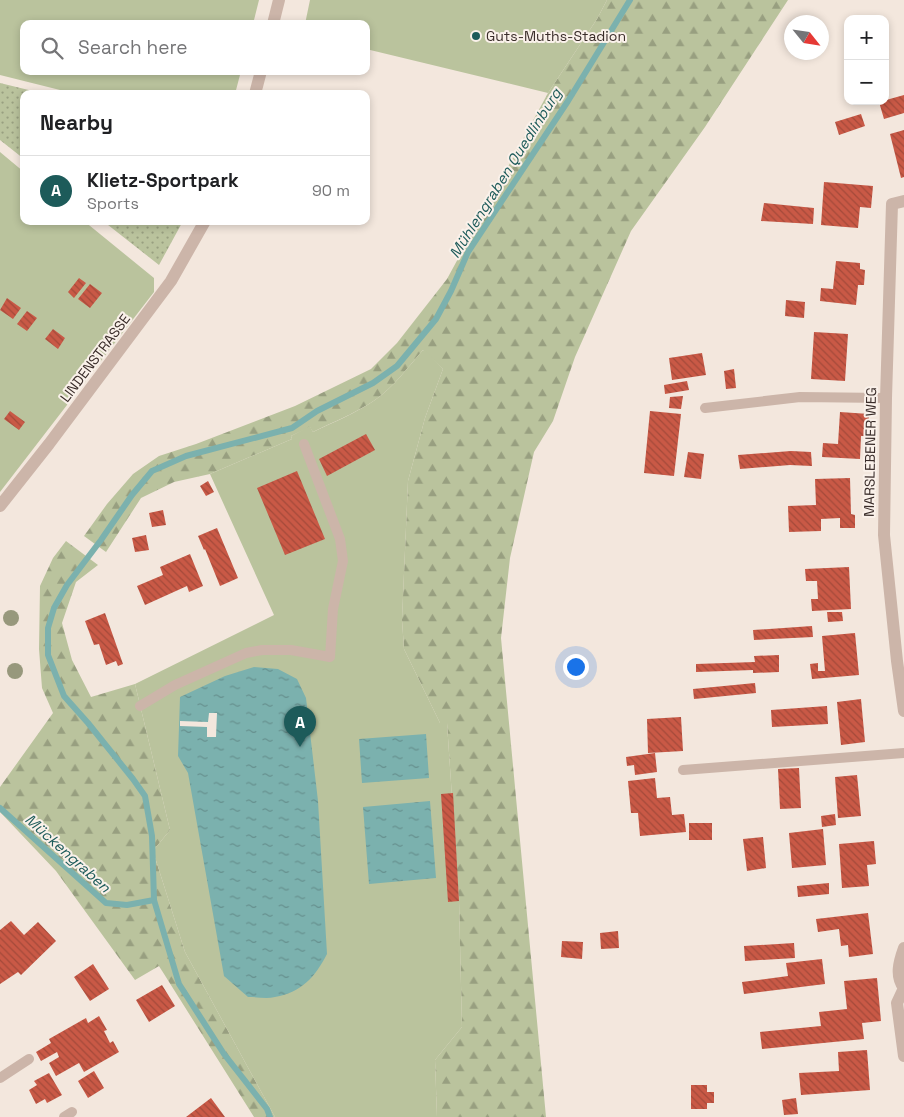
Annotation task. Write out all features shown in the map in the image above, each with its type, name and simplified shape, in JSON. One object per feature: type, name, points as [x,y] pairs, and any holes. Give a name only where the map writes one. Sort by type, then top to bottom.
[{"type":"street","points":[[274,20],[280,0]]},
{"type":"street","points":[[256,90],[260,75]]},
{"type":"street","name":"MARSLEBENER WEG","points":[[904,201],[892,204],[884,535],[904,712]]},
{"type":"street","name":"LINDENSTRASSE","points":[[0,506],[171,281],[203,225]]},
{"type":"street","points":[[904,948],[898,966],[900,981],[904,988],[897,1003],[904,1056]]},
{"type":"lane","points":[[705,408],[800,397],[886,398]]},
{"type":"lane","points":[[140,706],[175,685],[246,653],[262,650],[291,650],[330,657],[333,609],[343,561],[342,550],[340,539],[304,444]]},
{"type":"lane","points":[[683,770],[904,753]]},
{"type":"lane","points":[[0,1078],[29,1059]]},
{"type":"green space","points":[[0,0],[259,0],[254,20],[20,20],[20,75],[240,75],[236,90],[60,90],[0,75]]},
{"type":"green space","name":"Guts-Muths-Stadion","points":[[310,0],[607,0],[597,19],[548,93],[370,50],[370,20],[306,20]]},
{"type":"green space","points":[[607,0],[788,0],[705,127],[631,231],[575,357],[553,421],[534,452],[510,558],[501,638],[546,1117],[437,1117],[435,1060],[462,1027],[459,901],[447,723],[440,723],[404,649],[402,620],[408,481],[425,418],[443,369],[423,350],[388,389],[368,405],[313,432],[310,427],[291,436],[292,439],[210,474],[174,482],[141,498],[106,552],[84,536],[107,504],[133,474],[159,456],[196,444],[295,406],[371,369],[397,343],[447,279],[548,93],[597,19]]},
{"type":"green space","points":[[0,83],[29,90],[20,90],[20,156],[0,140]]},
{"type":"green space","points":[[0,152],[20,169],[20,225],[89,225],[154,278],[154,292],[0,492]]},
{"type":"green space","points":[[108,225],[181,225],[159,265]]},
{"type":"green space","points":[[423,350],[443,369],[425,418],[408,481],[402,620],[404,649],[440,723],[447,723],[459,901],[462,1027],[435,1060],[437,1117],[275,1117],[185,952],[153,851],[170,830],[135,684],[274,615],[210,474],[292,439],[291,436],[310,426],[313,432],[360,409],[388,389]]},
{"type":"green space","points":[[66,541],[98,565],[76,582],[62,623],[72,660],[91,697],[135,684],[170,830],[153,851],[185,952],[275,1117],[254,1117],[159,966],[135,980],[56,871],[0,812],[0,787],[53,713],[42,688],[39,649],[40,586],[53,558]]},
{"type":"water","points":[[254,667],[278,669],[297,679],[306,698],[318,801],[327,954],[318,970],[307,982],[284,995],[269,998],[248,997],[224,976],[188,773],[178,756],[180,697],[225,676]]},
{"type":"water","points":[[426,734],[429,778],[362,783],[359,739]]},
{"type":"water","points":[[430,801],[436,878],[369,884],[363,807]]},
{"type":"pier","points":[[209,713],[217,713],[216,737],[207,737],[207,727],[180,726],[180,721],[208,722]]},
{"type":"building","points":[[904,95],[904,113],[884,119],[880,105],[889,105],[889,99]]},
{"type":"building","points":[[861,114],[865,126],[839,135],[835,122]]},
{"type":"building","points":[[904,130],[904,177],[901,178],[890,134]]},
{"type":"building","points":[[824,182],[873,186],[871,208],[860,207],[858,228],[821,225]]},
{"type":"building","points":[[764,203],[814,208],[813,224],[761,221]]},
{"type":"building","points":[[836,261],[860,263],[860,269],[865,270],[864,285],[858,285],[856,305],[820,301],[821,288],[833,289]]},
{"type":"building","points":[[79,278],[86,283],[74,298],[68,292]]},
{"type":"building","points":[[90,284],[102,293],[90,308],[78,299]]},
{"type":"building","points":[[7,298],[21,308],[13,319],[0,310]]},
{"type":"building","points":[[786,300],[805,302],[804,318],[785,316]]},
{"type":"building","points":[[27,311],[37,318],[27,331],[17,324]]},
{"type":"building","points":[[53,329],[65,338],[58,349],[45,339]]},
{"type":"building","points":[[814,332],[848,334],[845,381],[811,379]]},
{"type":"building","points":[[702,353],[706,375],[672,380],[669,358]]},
{"type":"building","points":[[734,369],[736,388],[726,389],[724,371]]},
{"type":"building","points":[[687,381],[689,390],[665,394],[664,385]]},
{"type":"building","points":[[683,396],[681,409],[669,408],[670,397]]},
{"type":"building","points":[[10,411],[25,422],[19,430],[4,419]]},
{"type":"building","points":[[650,411],[681,414],[674,476],[644,473]]},
{"type":"building","points":[[840,412],[869,414],[868,436],[861,436],[860,459],[822,457],[823,443],[838,444]]},
{"type":"building","points":[[366,434],[375,450],[327,476],[319,459]]},
{"type":"building","points":[[791,451],[811,452],[812,466],[790,465],[740,469],[738,455]]},
{"type":"building","points":[[688,452],[704,454],[701,479],[684,477]]},
{"type":"building","points":[[297,471],[325,539],[285,555],[257,488]]},
{"type":"building","points":[[850,478],[851,514],[855,515],[855,528],[840,528],[840,518],[821,519],[821,531],[789,532],[788,506],[816,505],[815,479]]},
{"type":"building","points":[[208,481],[214,492],[206,496],[200,486]]},
{"type":"building","points":[[163,510],[166,525],[152,527],[149,513]]},
{"type":"building","points":[[217,528],[238,578],[220,586],[198,536]]},
{"type":"building","points":[[146,535],[149,550],[135,552],[132,538]]},
{"type":"building","points":[[190,554],[203,586],[189,592],[187,586],[145,605],[137,586],[163,575],[160,567]]},
{"type":"building","points":[[849,567],[851,609],[812,611],[811,599],[818,599],[817,581],[806,581],[805,569]]},
{"type":"building","points":[[827,612],[842,612],[843,621],[828,622]]},
{"type":"building","points":[[105,613],[123,664],[118,666],[116,661],[106,665],[99,644],[94,645],[85,621]]},
{"type":"building","points":[[812,626],[813,637],[754,640],[753,630]]},
{"type":"building","points":[[855,633],[859,675],[812,679],[810,664],[818,663],[818,671],[825,671],[822,636]]},
{"type":"building","points":[[779,655],[779,672],[753,673],[753,670],[696,672],[696,664],[755,662],[754,656]]},
{"type":"building","points":[[755,683],[756,693],[694,699],[693,689]]},
{"type":"building","points":[[861,699],[865,742],[841,745],[837,702]]},
{"type":"building","points":[[827,706],[828,724],[772,727],[771,710]]},
{"type":"building","points":[[681,717],[683,751],[648,753],[647,719]]},
{"type":"building","points":[[655,753],[657,772],[635,775],[634,765],[627,766],[626,757]]},
{"type":"building","points":[[799,768],[801,808],[780,809],[778,769]]},
{"type":"building","points":[[857,775],[861,816],[838,818],[835,777]]},
{"type":"building","points":[[655,778],[657,798],[670,797],[672,815],[684,814],[686,832],[640,836],[638,813],[631,813],[628,781]]},
{"type":"building","points":[[453,793],[459,901],[448,902],[441,794]]},
{"type":"building","points":[[835,814],[836,825],[822,827],[821,816]]},
{"type":"building","points":[[689,823],[712,823],[712,840],[689,840]]},
{"type":"building","points":[[823,829],[826,865],[792,868],[789,833]]},
{"type":"building","points":[[763,837],[766,868],[747,871],[743,839]]},
{"type":"building","points":[[874,841],[876,864],[867,865],[869,886],[842,888],[839,844]]},
{"type":"building","points":[[829,883],[829,894],[798,897],[797,886]]},
{"type":"building","points":[[868,913],[873,954],[849,957],[848,945],[841,946],[839,929],[818,932],[816,919]]},
{"type":"building","points":[[11,921],[24,935],[38,922],[56,941],[21,975],[18,972],[0,984],[0,930]]},
{"type":"building","points":[[618,931],[619,948],[601,949],[600,933]]},
{"type":"building","points":[[562,941],[583,942],[582,959],[561,957]]},
{"type":"building","points":[[794,943],[795,958],[745,961],[744,946]]},
{"type":"building","points":[[822,959],[825,984],[744,994],[742,982],[788,976],[786,963]]},
{"type":"building","points":[[93,964],[109,989],[90,1001],[74,977]]},
{"type":"building","points":[[877,978],[881,1021],[862,1023],[864,1039],[762,1049],[760,1032],[821,1026],[819,1012],[847,1009],[844,981]]},
{"type":"building","points":[[162,985],[175,1006],[149,1022],[136,1000]]},
{"type":"building","points":[[99,1016],[107,1030],[104,1031],[110,1043],[113,1041],[119,1052],[84,1072],[79,1063],[56,1076],[49,1063],[59,1057],[57,1052],[41,1061],[36,1052],[51,1043],[49,1039],[86,1018],[88,1023]]},
{"type":"building","points":[[867,1050],[870,1090],[801,1095],[799,1073],[839,1071],[838,1052]]},
{"type":"building","points":[[94,1071],[104,1088],[88,1098],[78,1081]]},
{"type":"building","points":[[49,1073],[62,1095],[47,1103],[45,1099],[36,1104],[29,1090],[37,1085],[34,1081]]},
{"type":"building","points":[[691,1085],[707,1085],[707,1092],[714,1092],[714,1103],[707,1103],[707,1109],[691,1109]]},
{"type":"building","points":[[211,1098],[225,1117],[186,1117]]},
{"type":"building","points":[[796,1098],[798,1114],[784,1115],[782,1100]]},
{"type":"waterway","name":"Mühlengraben Quedlinburg","points":[[270,1117],[267,1109],[224,1054],[179,984],[154,900],[152,836],[145,796],[88,723],[64,696],[48,655],[48,628],[54,608],[67,585],[132,495],[152,471],[186,456],[292,428],[317,411],[373,383],[397,366],[436,319],[468,252],[568,101],[630,0]]},
{"type":"waterway","name":"Mückengraben","points":[[0,808],[106,903],[127,905],[154,900]]},
{"type":"place","name":"Guts-Muths-Stadion","points":[[476,36]]},
{"type":"place","name":"Klietz-Sportpark","points":[[300,747]]}]
